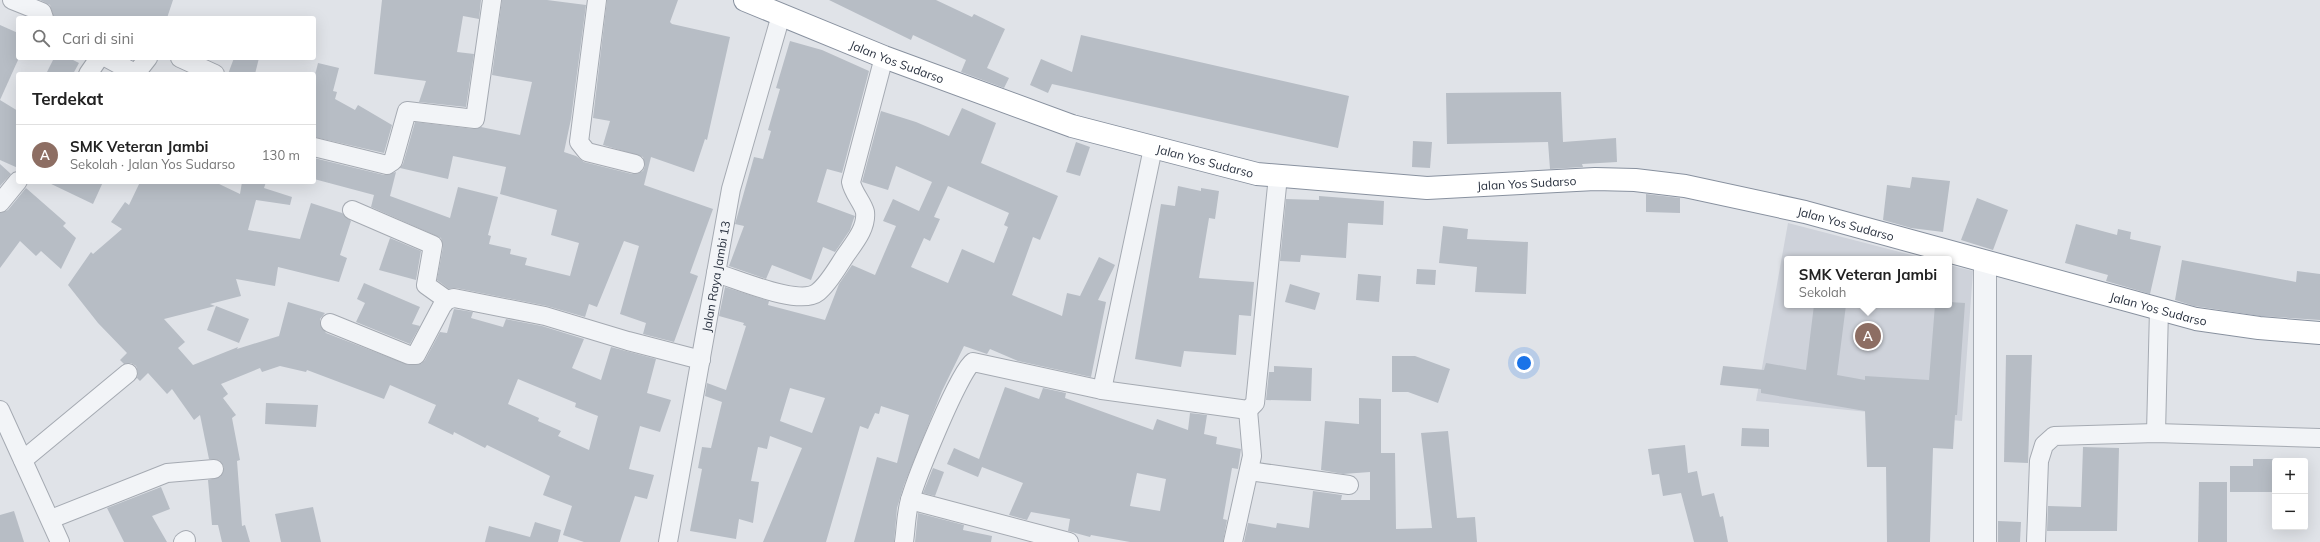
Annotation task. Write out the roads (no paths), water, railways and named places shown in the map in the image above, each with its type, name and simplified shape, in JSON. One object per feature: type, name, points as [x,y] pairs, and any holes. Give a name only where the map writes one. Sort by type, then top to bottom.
[{"type":"highway","name":"Jalan Yos Sudarso","points":[[745,0],[884,57],[1072,126],[1257,174],[1427,188],[1595,179],[1635,180],[1678,185],[1805,212],[2159,309],[2228,324],[2320,333]]},
{"type":"street","points":[[12,0],[42,12],[43,16]]},
{"type":"street","points":[[316,147],[387,165],[393,161],[407,111],[475,119],[492,0]]},
{"type":"street","points":[[597,0],[579,142],[587,152],[635,164]]},
{"type":"street","name":"Jalan Raya Jambi 13","points":[[668,542],[702,360],[731,189],[781,15]]},
{"type":"street","points":[[716,273],[797,297],[812,296],[828,281],[853,244],[865,222],[864,210],[853,192],[851,182],[884,57]]},
{"type":"street","points":[[89,72],[98,60]]},
{"type":"street","points":[[110,60],[131,72]]},
{"type":"street","points":[[137,72],[146,60]]},
{"type":"street","points":[[184,60],[211,72]]},
{"type":"street","points":[[1102,390],[1153,148]]},
{"type":"street","points":[[1233,542],[1252,456],[1248,410],[1255,403],[1278,176]]},
{"type":"street","points":[[0,203],[16,183]]},
{"type":"street","points":[[352,210],[433,245],[426,285],[447,300]]},
{"type":"street","points":[[1985,262],[1985,542]]},
{"type":"street","points":[[330,323],[409,355],[416,355],[447,300],[454,298],[545,316],[628,341],[702,360]]},
{"type":"street","points":[[2156,433],[2159,309]]},
{"type":"street","points":[[904,542],[910,500],[927,453],[959,383],[973,362],[1102,390],[1248,410]]},
{"type":"street","points":[[23,460],[128,373]]},
{"type":"street","points":[[0,410],[51,519],[60,542]]},
{"type":"street","points":[[2036,542],[2039,461],[2044,445],[2054,436],[2156,433],[2320,438]]},
{"type":"street","points":[[51,519],[167,473],[214,469]]},
{"type":"street","points":[[1249,471],[1349,485]]},
{"type":"street","points":[[910,500],[1069,542]]},
{"type":"place","name":"SMK Veteran Jambi","points":[[1868,336]]}]
